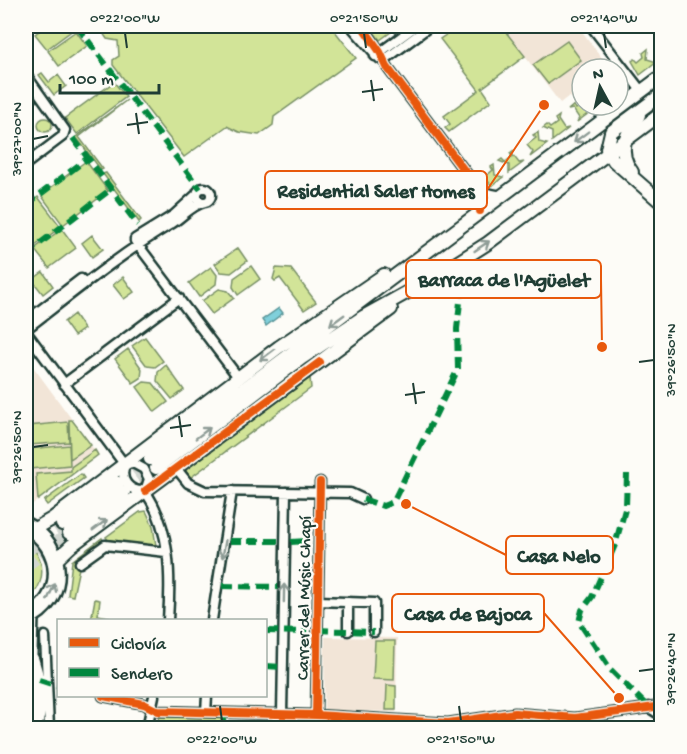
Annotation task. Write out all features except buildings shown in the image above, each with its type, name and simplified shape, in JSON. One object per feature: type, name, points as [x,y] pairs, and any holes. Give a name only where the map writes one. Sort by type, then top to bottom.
[{"type":"highway","points":[[27,729],[28,617],[43,606],[52,593],[57,577],[56,560],[47,543],[29,528]]},
{"type":"highway","points":[[27,643],[43,681],[40,709],[33,729]]},
{"type":"main road","points":[[662,76],[417,259],[153,464],[363,317],[433,278],[488,243],[662,113]]},
{"type":"main road","points":[[662,94],[611,132],[607,140],[608,153],[662,203]]},
{"type":"main road","points":[[642,184],[625,164],[623,154],[625,140],[638,115],[651,102]]},
{"type":"main road","points":[[29,528],[52,519],[238,377],[360,291],[394,269],[417,259]]},
{"type":"main road","points":[[56,560],[72,545],[433,278]]},
{"type":"main road","points":[[65,529],[121,487]]},
{"type":"street","points":[[351,26],[380,57]]},
{"type":"street","points":[[362,26],[380,57],[475,185],[487,193],[502,196]]},
{"type":"street","points":[[380,57],[416,26]]},
{"type":"street","points":[[380,57],[430,26]]},
{"type":"street","points":[[591,26],[642,92]]},
{"type":"street","points":[[26,75],[65,131],[63,136],[26,164]]},
{"type":"street","points":[[26,157],[62,124]]},
{"type":"street","points":[[475,185],[480,211]]},
{"type":"street","points":[[26,321],[174,214],[202,187],[210,189],[212,197],[194,206],[177,220],[136,242],[26,330],[125,465],[123,474],[125,483],[132,489],[145,491],[160,515],[166,552],[168,619]]},
{"type":"street","points":[[197,194],[199,200],[205,202]]},
{"type":"street","points":[[136,242],[238,377]]},
{"type":"street","points":[[64,384],[179,298]]},
{"type":"street","points":[[125,465],[133,463],[144,468],[149,480],[145,491]]},
{"type":"street","points":[[176,468],[189,483],[199,489],[350,493],[363,499]]},
{"type":"street","name":"Carrer del Músic Chapí","points":[[316,715],[320,482]]},
{"type":"street","points":[[212,619],[232,491]]},
{"type":"street","points":[[277,729],[286,492]]},
{"type":"street","points":[[80,563],[105,545],[166,552]]},
{"type":"street","points":[[318,601],[374,603],[374,632]]},
{"type":"street","points":[[348,602],[348,631]]},
{"type":"street","points":[[45,636],[43,681],[49,729]]},
{"type":"street","points":[[43,681],[57,686]]},
{"type":"street","points":[[107,697],[152,707],[158,711],[316,715],[448,723],[515,713],[575,718],[662,706]]},
{"type":"street","points":[[147,729],[154,697]]},
{"type":"street","points":[[206,712],[207,697]]},
{"type":"street","points":[[648,707],[662,716]]},
{"type":"street","points":[[40,709],[41,721],[49,729]]},
{"type":"shaded area","points":[[502,26],[578,26],[601,57],[570,57],[570,97],[560,103]]},
{"type":"shaded area","points":[[26,357],[98,455],[30,506],[26,503]]},
{"type":"shaded area","points":[[325,637],[397,638],[396,712],[324,710]]},
{"type":"green space","points":[[46,26],[72,26],[74,29],[47,49],[35,34]]},
{"type":"green space","points":[[113,26],[331,26],[356,58],[274,117],[273,125],[259,135],[239,132],[227,126],[184,157],[113,65],[113,60],[119,56],[118,41],[107,39],[103,33]]},
{"type":"green space","points":[[369,26],[399,26],[380,40]]},
{"type":"green space","points":[[459,26],[501,26],[525,56],[482,88],[491,101],[449,132],[445,128],[450,124],[444,116],[479,90],[440,39]]},
{"type":"green space","points":[[76,31],[87,46],[59,66],[48,51]]},
{"type":"green space","points":[[567,41],[579,57],[570,57],[570,68],[548,84],[533,65]]},
{"type":"green space","points":[[648,49],[647,59],[657,62],[640,75],[632,61],[635,59],[638,62]]},
{"type":"green space","points":[[42,73],[49,82],[58,75],[66,86],[54,95],[39,75]]},
{"type":"green space","points":[[114,82],[126,97],[77,134],[65,118]]},
{"type":"green space","points":[[127,100],[79,137],[103,169],[101,170],[76,137]]},
{"type":"green space","points":[[559,116],[558,120],[564,129],[569,128],[552,141],[552,132],[543,128],[547,125],[550,128],[557,123],[555,119]]},
{"type":"green space","points":[[45,118],[50,120],[52,125],[50,130],[45,132],[40,130],[38,125],[40,120]]},
{"type":"green space","points":[[538,132],[539,142],[547,144],[530,157],[533,152],[527,145],[536,138],[533,135]]},
{"type":"green space","points":[[514,150],[512,154],[519,163],[524,162],[509,173],[509,165],[499,161],[502,159],[505,162],[512,157],[510,153]]},
{"type":"green space","points":[[86,161],[108,191],[63,225],[41,195]]},
{"type":"green space","points":[[494,165],[495,175],[503,177],[492,186],[482,174],[487,175],[493,170],[491,167]]},
{"type":"green space","points":[[106,173],[141,220],[139,222],[103,174]]},
{"type":"green space","points":[[38,197],[61,227],[32,248],[26,238],[26,206]]},
{"type":"green space","points":[[62,229],[76,248],[49,268],[34,249]]},
{"type":"green space","points":[[92,235],[103,249],[92,257],[82,243]]},
{"type":"green space","points":[[238,248],[247,261],[231,273],[221,272],[215,264]]},
{"type":"green space","points":[[251,266],[260,279],[238,295],[233,287],[234,278]]},
{"type":"green space","points":[[211,267],[217,275],[216,284],[199,297],[189,283]]},
{"type":"green space","points":[[276,268],[291,269],[316,302],[304,310],[280,278],[275,281],[273,279]]},
{"type":"green space","points":[[43,272],[53,286],[43,294],[32,280]]},
{"type":"green space","points":[[123,277],[134,292],[124,299],[113,285]]},
{"type":"green space","points":[[219,289],[228,291],[234,298],[212,314],[202,301]]},
{"type":"green space","points":[[74,314],[84,329],[74,336],[64,322]]},
{"type":"green space","points":[[145,337],[163,361],[155,367],[147,366],[132,346]]},
{"type":"green space","points":[[128,349],[142,369],[141,378],[133,383],[115,359]]},
{"type":"green space","points":[[166,365],[184,390],[172,399],[157,381],[158,372]]},
{"type":"green space","points":[[310,378],[311,388],[190,478],[186,471],[187,468]]},
{"type":"green space","points":[[144,382],[153,383],[168,402],[155,412],[137,387]]},
{"type":"green space","points":[[69,420],[72,420],[91,445],[70,459]]},
{"type":"green space","points":[[68,422],[69,442],[29,445],[28,426]]},
{"type":"green space","points":[[69,445],[70,465],[30,469],[29,449]]},
{"type":"green space","points":[[95,450],[98,455],[38,500],[36,474],[71,471],[71,467]]},
{"type":"green space","points":[[81,474],[84,478],[47,505],[44,501]]},
{"type":"green space","points":[[146,511],[153,526],[156,546],[108,540],[106,537],[140,512]]},
{"type":"green space","points":[[102,538],[104,542],[76,563],[79,568],[73,596],[68,595],[72,561]]},
{"type":"green space","points":[[26,543],[38,556],[42,572],[38,588],[26,601]]},
{"type":"green space","points":[[95,599],[100,600],[98,615],[109,617],[108,619],[91,619]]},
{"type":"green space","points":[[375,641],[395,641],[394,680],[373,679]]},
{"type":"green space","points":[[387,685],[396,686],[396,710],[386,710]]},
{"type":"green space","points":[[159,717],[221,717],[222,728],[156,728]]},
{"type":"water","points":[[279,308],[283,313],[266,326],[262,320]]},
{"type":"tunnel","points":[[118,483],[150,459]]},
{"type":"tunnel","points":[[124,492],[156,468]]},
{"type":"tunnel","points":[[26,552],[62,524]]},
{"type":"tunnel","points":[[26,566],[69,533]]},
{"type":"marked path","points":[[77,26],[200,189]]},
{"type":"marked path","points":[[73,138],[138,225]]},
{"type":"marked path","points":[[26,205],[88,158]]},
{"type":"marked path","points":[[26,254],[111,189]]},
{"type":"marked path","points":[[363,499],[383,506],[393,502],[458,369],[457,329],[461,293]]},
{"type":"marked path","points":[[627,474],[626,506],[615,545],[592,597],[582,610],[579,622],[611,670],[648,707]]},
{"type":"marked path","points":[[230,541],[279,541]]},
{"type":"marked path","points":[[291,542],[309,541]]},
{"type":"marked path","points":[[222,586],[278,587]]},
{"type":"marked path","points":[[317,630],[374,632]]},
{"type":"marked path","points":[[267,631],[307,632]]},
{"type":"marked path","points":[[267,666],[283,667]]},
{"type":"marked path","points":[[39,680],[57,686]]},
{"type":"marked path","points":[[223,713],[225,728]]},
{"type":"cycle path","points":[[362,26],[380,52],[387,67],[475,185],[480,198],[480,211]]},
{"type":"cycle path","points":[[145,491],[320,362]]},
{"type":"cycle path","points":[[316,715],[320,482]]},
{"type":"cycle path","points":[[108,697],[144,704],[158,711],[316,715],[448,723],[515,713],[575,718],[662,706]]},
{"type":"place","name":"Residential Saler Homes","points":[[544,105]]},
{"type":"place","name":"Barraca de l'Agüelet","points":[[602,347]]},
{"type":"place","name":"Casa Nelo","points":[[406,504]]},
{"type":"place","name":"Casa de Bajoca","points":[[619,698]]}]
